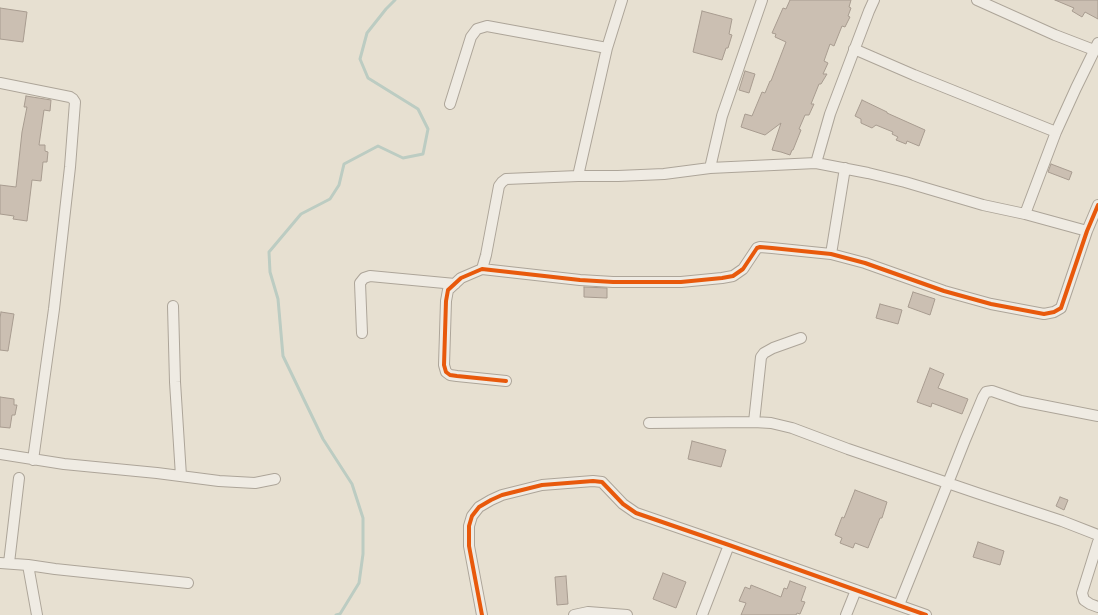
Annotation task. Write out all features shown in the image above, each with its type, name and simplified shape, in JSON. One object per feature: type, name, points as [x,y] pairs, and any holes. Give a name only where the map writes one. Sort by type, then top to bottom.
[{"type":"street","points":[[578,176],[607,48],[622,0]]},
{"type":"street","points":[[710,168],[722,116],[762,0]]},
{"type":"street","points":[[816,163],[830,114],[874,0]]},
{"type":"street","points":[[976,0],[1055,35],[1096,46],[1056,132],[1025,214]]},
{"type":"street","points":[[450,104],[471,37],[477,29],[487,26],[607,48]]},
{"type":"street","points":[[854,49],[914,75],[1056,132]]},
{"type":"street","points":[[0,83],[70,97],[75,102],[70,167],[56,293],[33,460]]},
{"type":"street","points":[[482,269],[499,186],[506,179],[664,174],[710,168],[816,163],[905,182],[983,205],[1025,214],[1087,231]]},
{"type":"street","points":[[831,254],[845,168]]},
{"type":"street","points":[[506,381],[450,375],[446,372],[444,365],[446,301],[448,290],[461,278],[482,269],[580,280],[613,282],[681,282],[733,276],[743,269],[755,250],[760,247],[831,254],[865,263],[944,291],[991,304],[1044,314],[1054,312],[1061,308],[1087,231],[1098,205]]},
{"type":"street","points":[[362,333],[360,283],[364,278],[370,276],[455,284]]},
{"type":"street","points":[[173,306],[175,382],[181,476]]},
{"type":"street","points":[[754,422],[761,357],[764,353],[773,348],[801,338]]},
{"type":"street","points":[[899,605],[964,440],[982,397],[986,392],[992,392],[1021,401],[1098,416]]},
{"type":"street","points":[[649,423],[754,422],[792,428],[848,449],[1062,521],[1098,535]]},
{"type":"street","points":[[0,454],[33,460],[218,481],[255,483],[275,479]]},
{"type":"street","points":[[19,478],[4,563],[188,583]]},
{"type":"street","points":[[482,615],[469,546],[469,526],[472,516],[479,507],[502,495],[542,485],[584,481],[602,482],[623,504],[636,513],[926,615]]},
{"type":"street","points":[[1098,542],[1082,593],[1084,600],[1098,607]]},
{"type":"street","points":[[702,615],[729,545]]},
{"type":"street","points":[[28,565],[37,615]]},
{"type":"street","points":[[846,615],[856,590]]},
{"type":"street","points":[[574,615],[588,612],[627,615]]},
{"type":"building","points":[[790,0],[851,0],[849,7],[851,8],[848,16],[850,17],[845,27],[842,26],[834,46],[830,44],[824,61],[828,63],[823,74],[827,74],[821,84],[819,84],[811,104],[814,104],[809,115],[805,115],[799,129],[801,130],[790,155],[772,150],[781,123],[765,135],[741,127],[745,114],[752,116],[762,92],[765,93],[771,81],[786,42],[775,37],[776,34],[772,33],[783,8],[786,9]]},
{"type":"building","points":[[1055,0],[1098,0],[1098,19],[1085,12],[1082,17],[1072,11],[1074,8]]},
{"type":"building","points":[[0,8],[27,12],[23,42],[0,39]]},
{"type":"building","points":[[702,11],[732,19],[729,34],[732,35],[722,60],[693,52]]},
{"type":"building","points":[[745,71],[755,74],[749,93],[739,90]]},
{"type":"building","points":[[26,96],[51,100],[50,111],[44,110],[39,145],[45,145],[45,151],[48,152],[47,162],[43,162],[41,181],[32,180],[27,221],[13,219],[14,216],[0,214],[0,185],[16,187],[22,132],[27,107],[24,107]]},
{"type":"building","points":[[862,100],[925,130],[919,146],[907,141],[906,144],[896,140],[898,137],[892,134],[893,132],[876,125],[872,128],[861,123],[861,119],[855,116]]},
{"type":"building","points":[[1051,164],[1072,172],[1069,180],[1048,172]]},
{"type":"building","points":[[584,287],[607,288],[607,298],[584,297]]},
{"type":"building","points":[[913,292],[935,299],[930,315],[908,307]]},
{"type":"building","points":[[880,304],[902,310],[898,324],[876,318]]},
{"type":"building","points":[[1,312],[14,314],[8,351],[0,350]]},
{"type":"building","points":[[930,368],[944,374],[938,388],[968,399],[962,414],[932,403],[931,407],[917,402]]},
{"type":"building","points":[[0,397],[14,399],[14,405],[17,405],[15,415],[12,415],[10,428],[0,427]]},
{"type":"building","points":[[692,441],[726,450],[721,467],[688,459]]},
{"type":"building","points":[[855,490],[887,502],[882,518],[880,518],[868,548],[855,543],[853,548],[840,543],[842,538],[835,535],[842,517],[844,518]]},
{"type":"building","points":[[1060,497],[1068,500],[1064,510],[1056,506]]},
{"type":"building","points":[[978,542],[1004,551],[1000,565],[973,557]]},
{"type":"building","points":[[663,573],[686,582],[676,608],[653,599]]},
{"type":"building","points":[[566,576],[568,604],[557,605],[555,577]]},
{"type":"building","points":[[790,581],[806,587],[801,601],[805,602],[800,614],[741,615],[746,603],[739,601],[745,587],[750,589],[751,585],[781,597],[784,588],[787,589]]},
{"type":"waterway","points":[[336,615],[340,614],[359,583],[363,554],[363,518],[352,484],[323,439],[283,356],[278,299],[270,272],[269,252],[301,214],[330,199],[339,185],[344,164],[378,146],[403,158],[423,154],[428,129],[418,109],[368,78],[360,59],[367,33],[395,0]]},
{"type":"cycle path","points":[[506,381],[450,375],[446,372],[444,365],[446,301],[448,290],[461,278],[482,269],[580,280],[613,282],[681,282],[733,276],[743,269],[757,248],[760,247],[831,254],[865,263],[944,291],[991,304],[1044,314],[1054,312],[1061,308],[1087,231],[1098,205]]},
{"type":"cycle path","points":[[482,615],[469,546],[469,526],[472,516],[479,507],[502,495],[542,485],[593,481],[602,482],[623,504],[636,513],[926,615]]}]
